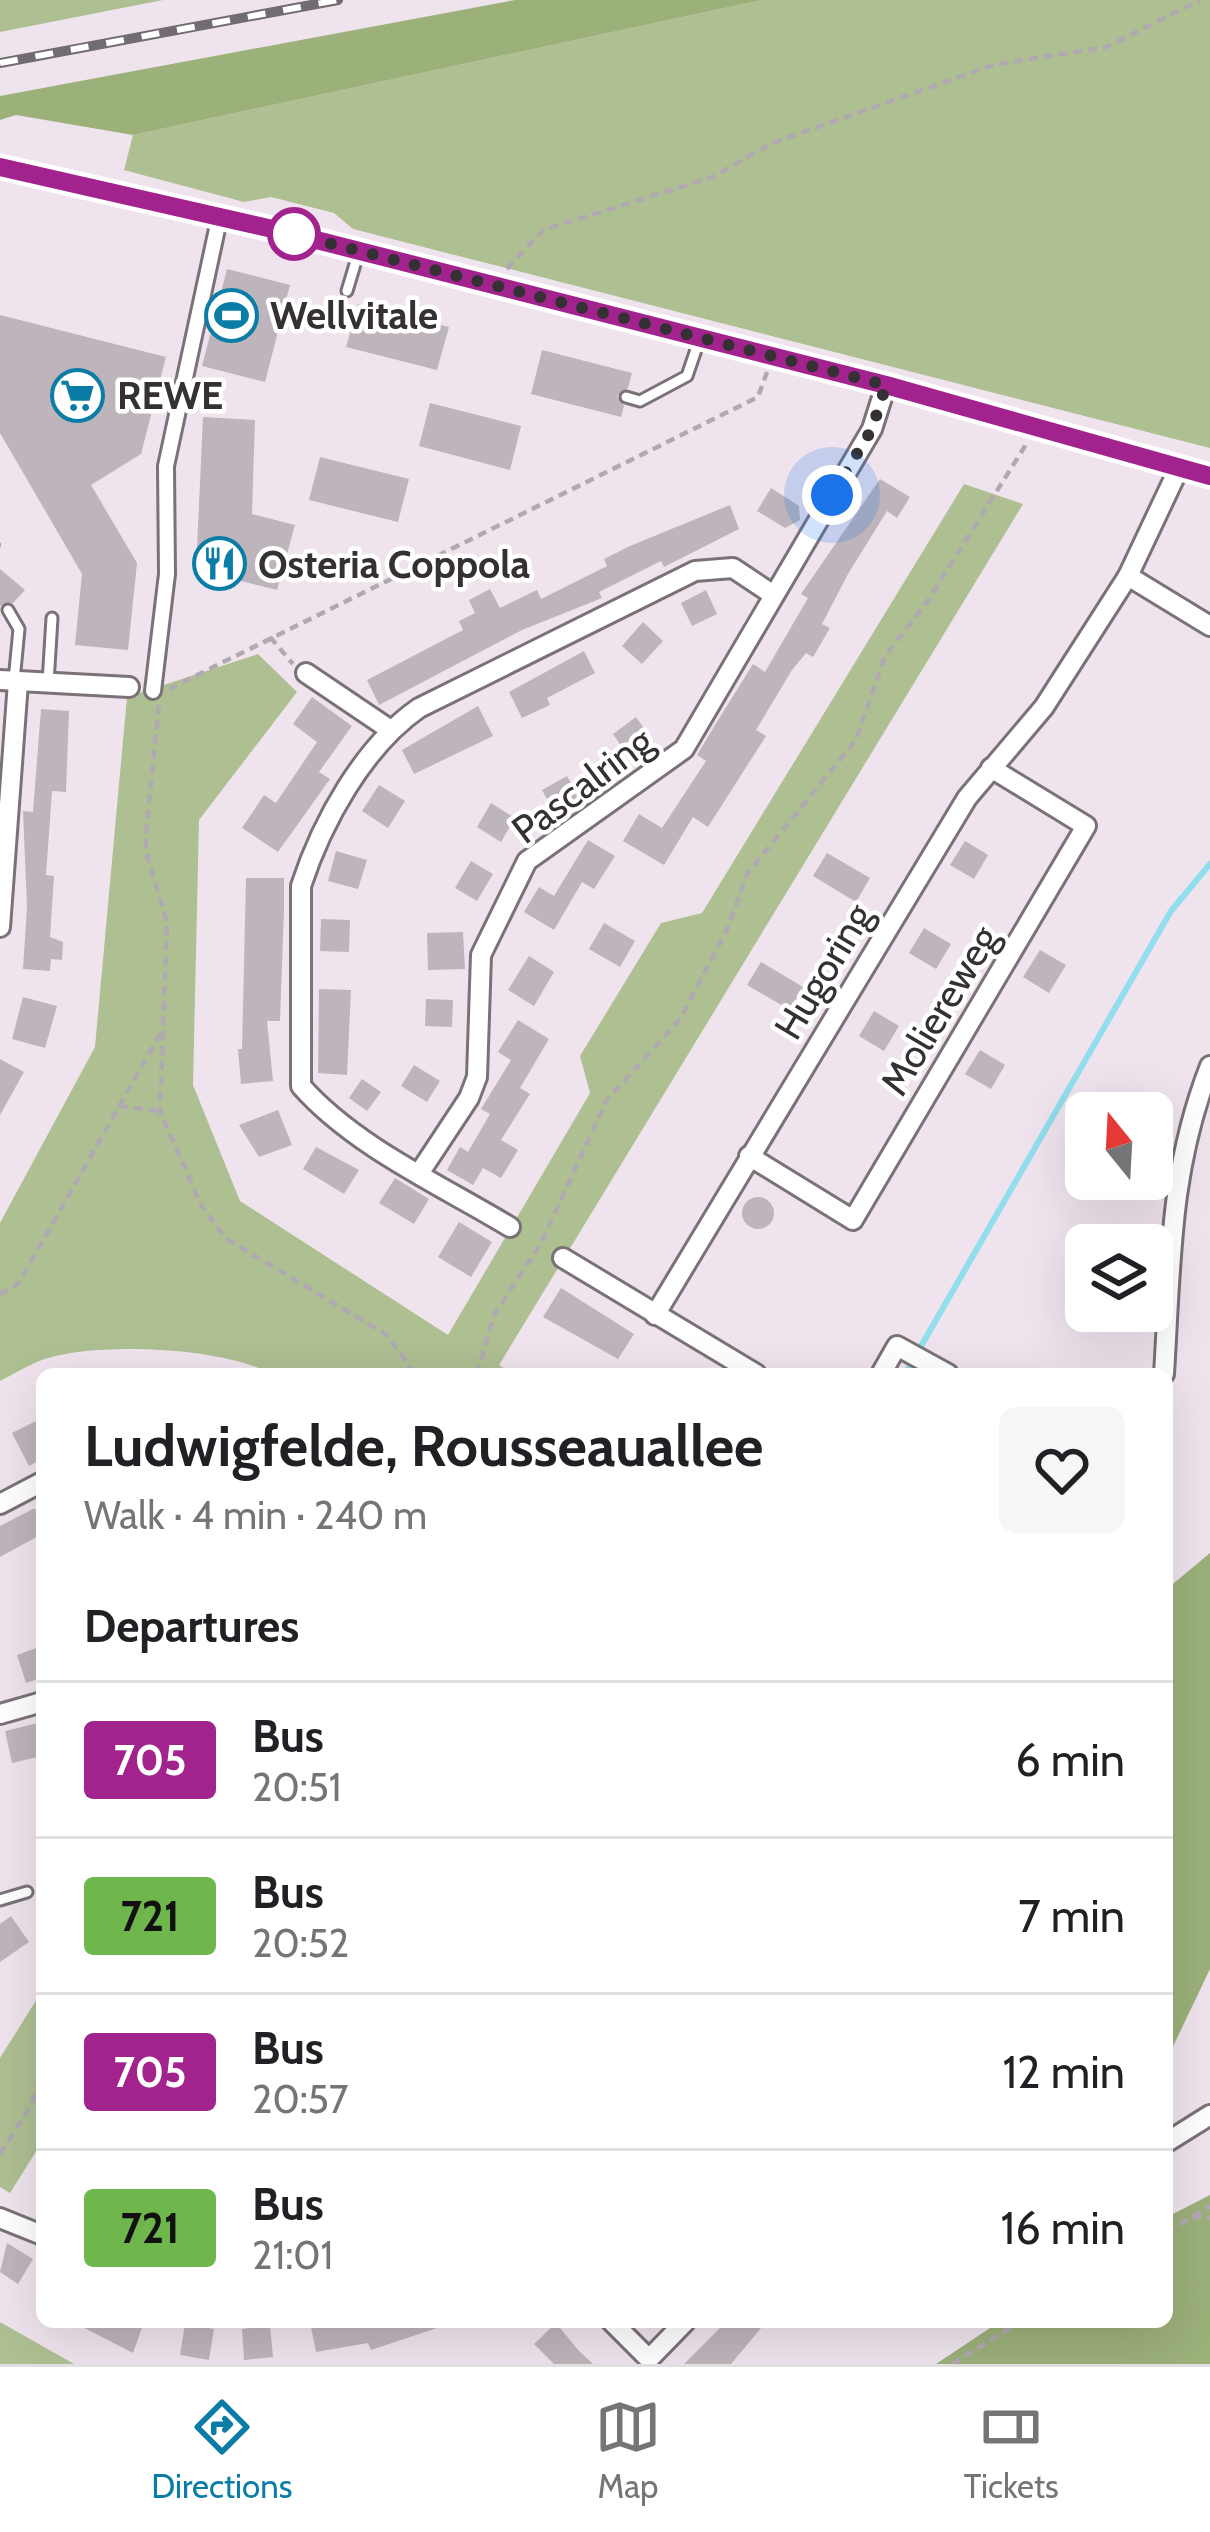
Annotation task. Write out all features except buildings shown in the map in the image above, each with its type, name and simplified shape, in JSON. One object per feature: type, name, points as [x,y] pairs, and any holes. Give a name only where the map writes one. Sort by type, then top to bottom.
[{"type":"street","points":[[0,167],[33,170],[886,385],[1210,476]]},
{"type":"street","points":[[153,691],[167,574],[166,466],[217,229]]},
{"type":"street","name":"Pascalring","points":[[420,1172],[469,1098],[477,1076],[481,955],[526,861],[684,749],[872,429],[886,385]]},
{"type":"street","name":"Hugoring","points":[[655,1315],[967,798],[1044,706],[1128,576],[1178,468]]},
{"type":"street","points":[[510,1227],[322,1109],[301,1086],[297,1063],[302,886],[322,831],[389,729],[419,708],[695,572],[733,568],[772,594]]},
{"type":"street","points":[[1128,576],[1210,626]]},
{"type":"street","points":[[306,673],[389,729]]},
{"type":"street","points":[[0,927],[11,681],[129,687]]},
{"type":"street","name":"Moliereweg","points":[[749,1156],[853,1220],[1086,826],[991,768]]},
{"type":"street","points":[[1164,1368],[1175,1193],[1185,1131],[1210,1066]]},
{"type":"street","points":[[563,1258],[746,1368]]},
{"type":"street","points":[[884,1368],[897,1346],[937,1368]]},
{"type":"street","points":[[0,1504],[36,1485]]},
{"type":"street","points":[[0,1714],[36,1704]]},
{"type":"street","points":[[1173,2138],[1210,2115]]},
{"type":"street","points":[[0,2218],[36,2233]]},
{"type":"street","points":[[618,2328],[649,2359],[679,2328]]},
{"type":"lane","points":[[347,291],[358,251]]},
{"type":"lane","points":[[626,397],[640,401],[686,376],[700,338]]},
{"type":"lane","points":[[8,610],[19,629],[11,681]]},
{"type":"lane","points":[[48,683],[52,618]]},
{"type":"lane","points":[[0,1900],[27,1892]]},
{"type":"path","points":[[504,274],[543,230],[712,177],[770,144],[993,65],[1106,47],[1201,0]]},
{"type":"path","points":[[411,1368],[387,1335],[225,1238],[201,1205],[160,1111],[167,922],[149,865],[146,831],[161,693],[758,397],[772,356]]},
{"type":"path","points":[[479,1368],[494,1315],[540,1245],[608,1100],[680,1019],[727,930],[748,874],[856,740],[885,656],[927,602],[1037,427]]},
{"type":"path","points":[[270,637],[282,656],[306,673]]},
{"type":"path","points":[[0,1294],[19,1283],[163,1029]]},
{"type":"path","points":[[119,1106],[160,1111]]},
{"type":"path","points":[[510,1227],[563,1258]]},
{"type":"path","points":[[0,2154],[36,2092]]},
{"type":"path","points":[[1173,2228],[1210,2206]]},
{"type":"path","points":[[1192,2217],[1210,2218]]},
{"type":"path","points":[[952,2364],[1011,2328]]},
{"type":"green space","points":[[0,0],[163,0],[0,32]]},
{"type":"green space","points":[[515,0],[762,0],[133,135],[16,115],[0,120],[0,96]]},
{"type":"green space","points":[[762,0],[1210,0],[1210,448],[353,229],[334,213],[271,197],[244,202],[124,170],[133,135]]},
{"type":"green space","points":[[964,484],[1023,504],[499,1365],[503,1368],[257,1368],[192,1353],[125,1349],[65,1354],[0,1381],[0,1223],[95,1047],[127,697],[258,654],[297,692],[199,820],[193,1085],[240,1201],[448,1335],[590,1093],[580,1056],[661,923],[702,913]]},
{"type":"green space","points":[[1210,1553],[1210,1969],[1173,2046],[1173,1584]]},
{"type":"green space","points":[[36,2001],[36,2152],[10,2193],[0,2187],[0,2058]]},
{"type":"green space","points":[[1210,2195],[1210,2364],[936,2364],[990,2328],[1173,2328],[1173,2214]]},
{"type":"green space","points":[[0,2322],[74,2364],[0,2364]]},
{"type":"waterway","points":[[908,1368],[1171,911],[1210,864]]},
{"type":"railway","points":[[0,63],[338,0]]},
{"type":"bus line","name":"705","points":[[0,167],[33,170],[281,231],[886,385],[1210,476]]},
{"type":"place","name":"Wellvitale","points":[[231,315]]},
{"type":"place","name":"REWE","points":[[78,395]]},
{"type":"place","name":"Osteria Coppola","points":[[219,564]]},
{"type":"route","points":[[294,234],[281,231],[886,385],[872,429],[832,495]]}]
